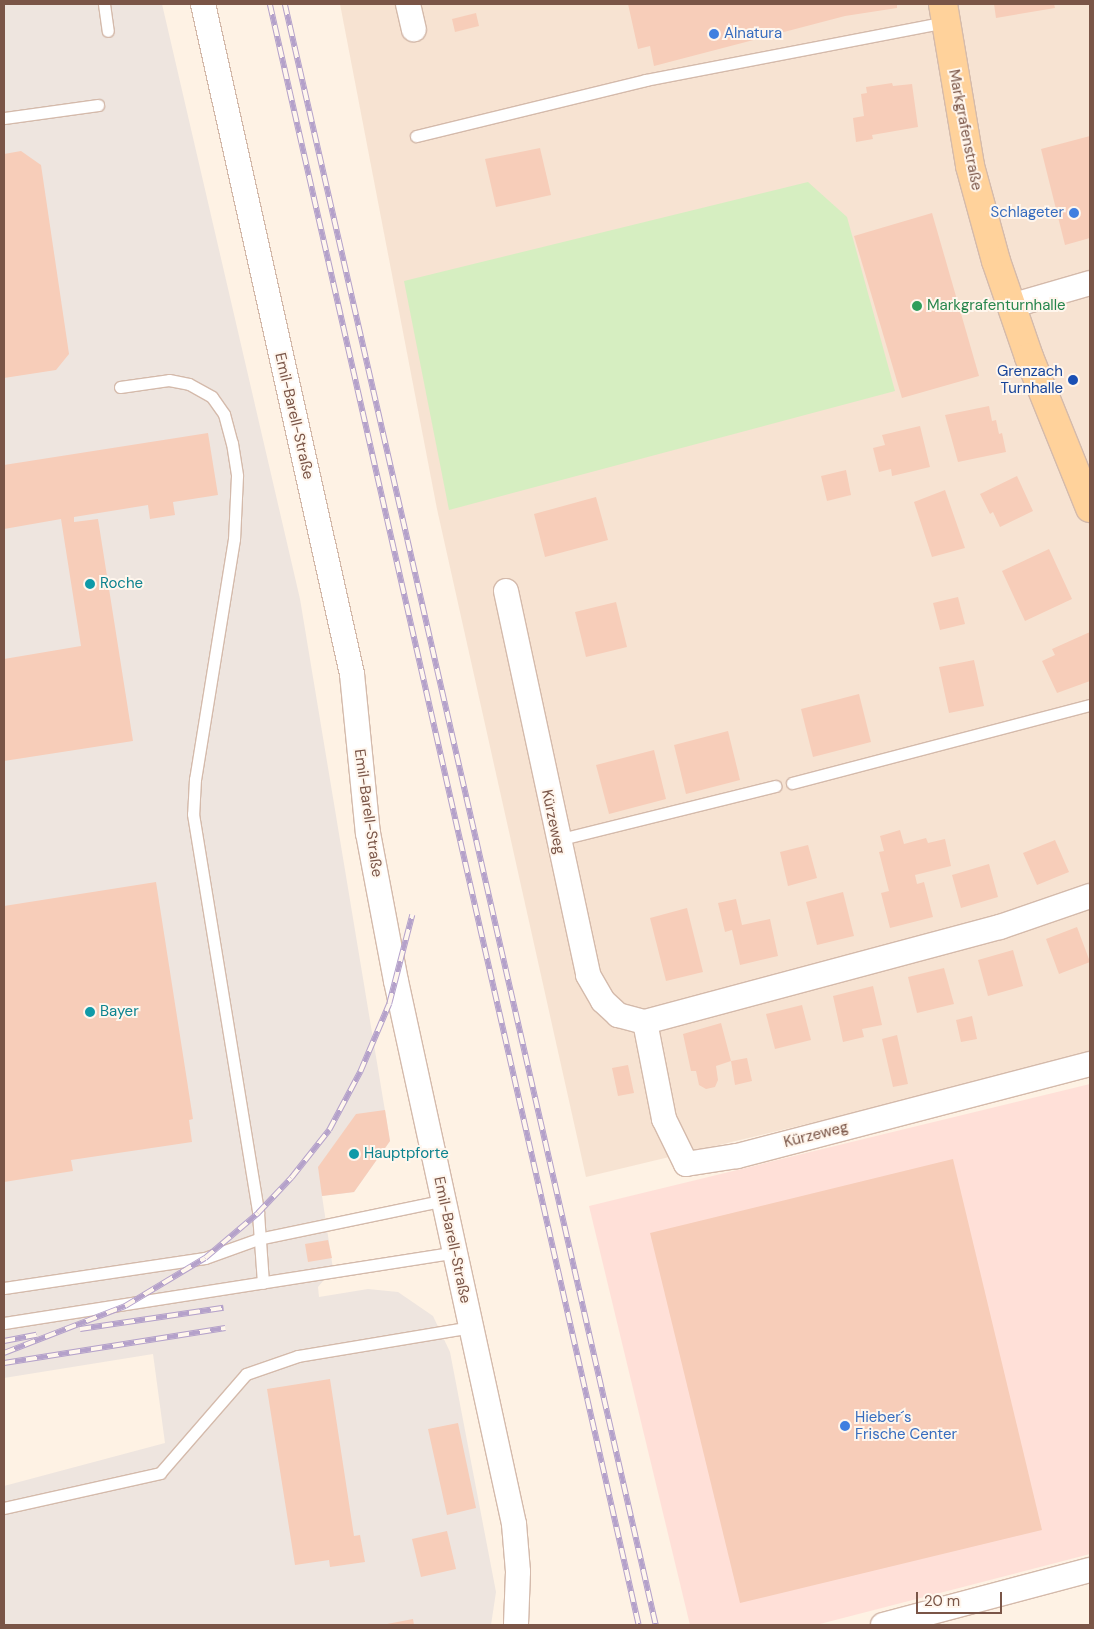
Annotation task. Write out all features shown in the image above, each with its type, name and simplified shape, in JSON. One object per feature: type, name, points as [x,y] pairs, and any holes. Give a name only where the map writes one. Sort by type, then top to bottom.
[{"type":"main road","name":"Markgrafenstraße","points":[[944,13],[970,166],[1011,306],[1090,508]]},
{"type":"street","name":"Emil-Barell-Straße","points":[[203,4],[352,674],[368,833],[396,981],[514,1524],[518,1572],[516,1625]]},
{"type":"street","points":[[408,4],[414,29]]},
{"type":"street","points":[[1011,306],[1090,283]]},
{"type":"street","name":"Kürzeweg","points":[[506,591],[588,975],[603,1000],[618,1015],[645,1022],[1000,927],[1090,896]]},
{"type":"street","name":"Kürzeweg","points":[[645,1022],[664,1119],[686,1164],[737,1156],[1090,1064]]},
{"type":"street","points":[[883,1625],[1090,1570]]},
{"type":"lane","points":[[104,4],[108,32]]},
{"type":"lane","points":[[416,136],[645,80],[944,13]]},
{"type":"lane","points":[[4,118],[98,104]]},
{"type":"lane","points":[[120,387],[169,380],[189,384],[212,397],[224,414],[237,476],[234,539],[195,779],[193,814],[258,1213],[258,1239],[263,1283]]},
{"type":"lane","points":[[792,783],[1090,705]]},
{"type":"lane","points":[[558,840],[775,786]]},
{"type":"lane","points":[[4,1288],[205,1258],[258,1239],[444,1200]]},
{"type":"lane","points":[[4,1323],[455,1252]]},
{"type":"lane","points":[[4,1508],[160,1473],[246,1374],[298,1356],[471,1327]]},
{"type":"shaded area","points":[[4,4],[162,4],[300,599],[390,1141],[354,1192],[322,1196],[333,1269],[318,1287],[319,1297],[368,1289],[398,1292],[433,1316],[450,1352],[496,1592],[491,1625],[4,1625],[4,1486],[165,1443],[153,1354],[4,1378]]},
{"type":"shaded area","points":[[340,4],[1090,4],[1090,1056],[586,1177],[437,509]]},
{"type":"shaded area","points":[[1090,1084],[1090,1554],[816,1625],[690,1625],[589,1206]]},
{"type":"green space","points":[[808,182],[847,217],[895,391],[449,510],[404,281]]},
{"type":"building","points":[[628,4],[897,4],[897,8],[845,16],[654,66],[650,46],[638,49]]},
{"type":"building","points":[[994,4],[1054,4],[1055,8],[996,18]]},
{"type":"building","points":[[476,13],[479,26],[455,32],[452,19]]},
{"type":"building","points":[[892,83],[893,86],[912,84],[918,127],[872,135],[873,139],[856,142],[853,118],[864,116],[861,94],[867,93],[866,87]]},
{"type":"building","points":[[1090,136],[1090,238],[1065,245],[1041,149]]},
{"type":"building","points":[[540,148],[551,195],[496,207],[485,159]]},
{"type":"building","points":[[21,151],[41,165],[69,354],[56,370],[4,378],[4,154]]},
{"type":"building","name":"Markgrafenturnhalle","points":[[932,213],[979,376],[902,398],[854,236]]},
{"type":"building","points":[[989,406],[992,421],[996,420],[999,434],[1002,433],[1006,452],[958,462],[945,415]]},
{"type":"building","points":[[920,426],[930,467],[892,476],[891,469],[879,472],[873,448],[885,445],[882,435]]},
{"type":"building","points":[[208,433],[218,495],[173,502],[175,515],[150,519],[148,505],[74,517],[74,522],[98,519],[133,741],[4,761],[4,659],[81,646],[61,519],[4,529],[4,465]]},
{"type":"building","points":[[846,470],[851,495],[827,501],[821,476]]},
{"type":"building","points":[[1017,476],[1033,511],[1000,527],[993,512],[990,514],[980,494]]},
{"type":"building","points":[[945,490],[965,548],[932,557],[914,502]]},
{"type":"building","points":[[596,497],[608,540],[545,557],[534,514]]},
{"type":"building","points":[[1049,549],[1072,599],[1025,621],[1002,571]]},
{"type":"building","points":[[958,597],[965,624],[940,630],[933,603]]},
{"type":"building","points":[[616,602],[627,647],[586,657],[575,612]]},
{"type":"building","points":[[1090,632],[1090,681],[1057,693],[1042,661],[1055,655],[1052,649]]},
{"type":"building","points":[[974,660],[984,706],[949,713],[939,667]]},
{"type":"building","points":[[859,694],[871,742],[813,757],[801,709]]},
{"type":"building","points":[[728,731],[740,780],[686,794],[674,745]]},
{"type":"building","points":[[654,750],[666,799],[609,814],[596,765]]},
{"type":"building","points":[[900,830],[904,844],[926,838],[928,843],[945,839],[951,866],[915,875],[917,884],[924,882],[933,917],[890,928],[881,893],[889,891],[879,852],[884,851],[880,836]]},
{"type":"building","points":[[1055,840],[1069,872],[1037,885],[1023,853]]},
{"type":"building","points":[[808,845],[817,878],[788,886],[780,852]]},
{"type":"building","points":[[989,864],[998,897],[961,908],[952,875]]},
{"type":"building","name":"Bayer","points":[[156,882],[193,1119],[189,1120],[192,1142],[71,1160],[73,1171],[4,1182],[4,906]]},
{"type":"building","points":[[843,892],[854,936],[817,945],[806,902]]},
{"type":"building","points":[[736,899],[742,925],[770,919],[778,956],[740,965],[732,930],[725,932],[718,903]]},
{"type":"building","points":[[687,908],[703,972],[666,981],[650,918]]},
{"type":"building","points":[[1077,927],[1090,962],[1059,974],[1046,939]]},
{"type":"building","points":[[1013,950],[1023,986],[988,996],[978,960]]},
{"type":"building","points":[[944,968],[954,1004],[917,1013],[908,977]]},
{"type":"building","points":[[873,986],[882,1025],[862,1029],[864,1037],[843,1042],[833,996]]},
{"type":"building","points":[[802,1005],[811,1040],[775,1049],[766,1014]]},
{"type":"building","points":[[972,1016],[977,1039],[961,1042],[956,1020]]},
{"type":"building","points":[[721,1023],[731,1061],[716,1066],[718,1080],[715,1087],[706,1089],[699,1085],[696,1071],[691,1071],[683,1034]]},
{"type":"building","points":[[897,1035],[908,1084],[893,1087],[882,1039]]},
{"type":"building","points":[[747,1058],[752,1081],[735,1085],[731,1061]]},
{"type":"building","points":[[628,1065],[634,1093],[618,1096],[612,1068]]},
{"type":"building","name":"Hauptpforte","points":[[385,1110],[390,1141],[354,1192],[322,1196],[318,1167],[356,1114]]},
{"type":"building","name":"Hieber´s Frische Center","points":[[953,1159],[1042,1530],[740,1603],[650,1233]]},
{"type":"building","points":[[328,1240],[332,1258],[308,1262],[305,1244]]},
{"type":"building","points":[[330,1379],[354,1536],[360,1535],[365,1562],[330,1567],[329,1560],[295,1565],[267,1389]]},
{"type":"building","points":[[458,1423],[476,1508],[447,1515],[428,1429]]},
{"type":"building","points":[[447,1531],[456,1569],[421,1577],[412,1539]]},
{"type":"building","points":[[413,1619],[414,1625],[387,1625],[387,1624]]},
{"type":"railway","points":[[270,4],[639,1625]]},
{"type":"railway","points":[[285,4],[656,1625]]},
{"type":"railway","points":[[4,1353],[125,1306],[205,1258],[258,1213],[291,1178],[329,1130],[360,1072],[389,1004],[412,915]]},
{"type":"railway","points":[[80,1329],[223,1308]]},
{"type":"railway","points":[[4,1363],[225,1328]]},
{"type":"railway","points":[[4,1341],[36,1335]]},
{"type":"place","name":"Alnatura","points":[[714,34]]},
{"type":"place","name":"Schlageter","points":[[1074,213]]},
{"type":"place","name":"Markgrafenturnhalle","points":[[917,306]]},
{"type":"place","name":"Grenzach Turnhalle","points":[[1073,380]]},
{"type":"place","name":"Roche","points":[[90,584]]},
{"type":"place","name":"Bayer","points":[[90,1012]]},
{"type":"place","name":"Hauptpforte","points":[[354,1154]]},
{"type":"place","name":"Hieber´s Frische Center","points":[[845,1426]]}]
